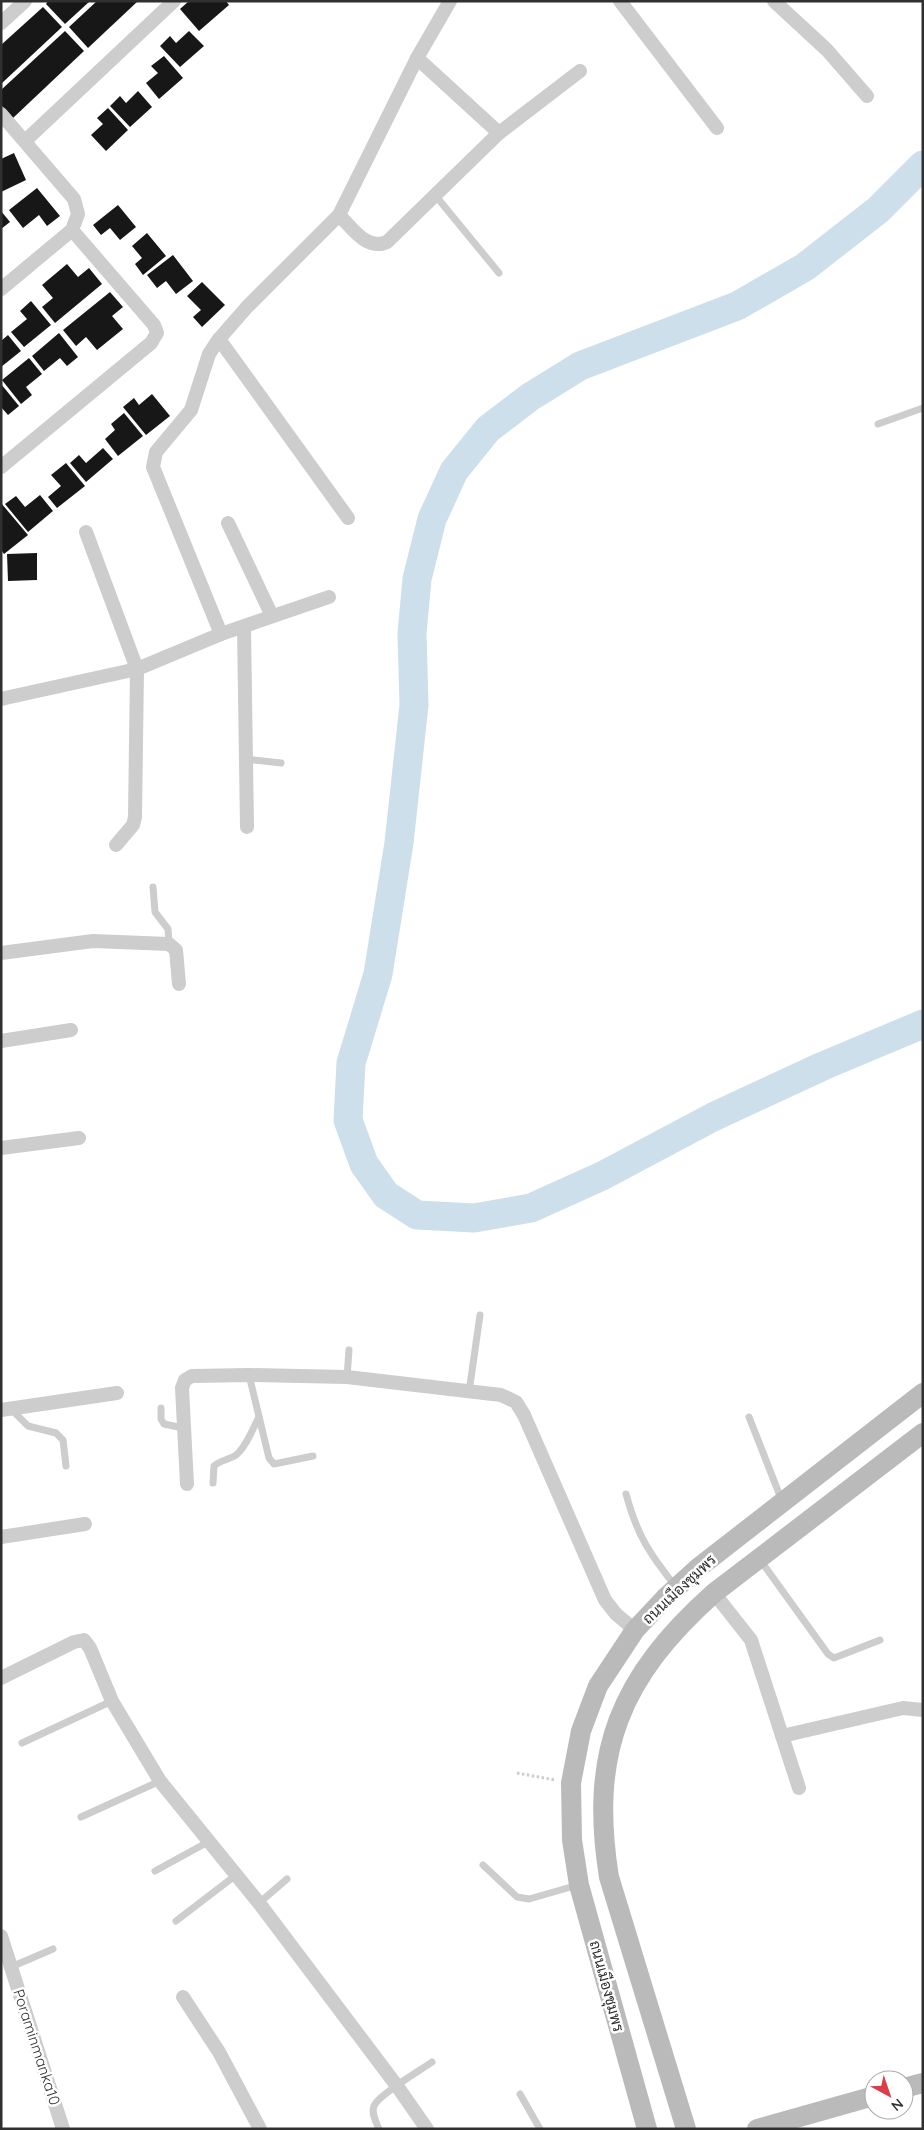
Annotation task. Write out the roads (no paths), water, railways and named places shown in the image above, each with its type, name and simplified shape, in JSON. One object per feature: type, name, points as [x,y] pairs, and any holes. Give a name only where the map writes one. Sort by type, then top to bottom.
[{"type":"main road","name":"ถนนเมืองชุมพร","points":[[647,2129],[579,1885],[572,1840],[571,1783],[581,1731],[598,1686],[636,1630],[677,1587],[923,1393]]},
{"type":"main road","name":"ถนนเมืองชุมพร","points":[[686,2129],[609,1877],[603,1836],[602,1792],[611,1741],[628,1697],[643,1670],[664,1642],[714,1593],[923,1433]]},
{"type":"main road","points":[[764,2128],[864,2099]]},
{"type":"street","points":[[1,23],[25,1]]},
{"type":"street","points":[[25,141],[174,1]]},
{"type":"street","points":[[221,634],[153,467],[156,452],[190,410],[209,354],[219,339],[247,307],[339,216],[417,58],[450,1]]},
{"type":"street","points":[[620,1],[716,128]]},
{"type":"street","points":[[774,1],[827,50],[867,96]]},
{"type":"street","points":[[417,58],[499,134]]},
{"type":"street","points":[[339,216],[369,244],[378,246],[387,242],[499,134],[580,71]]},
{"type":"street","points":[[1,114],[7,130],[25,141],[74,198],[78,214],[72,230],[1,289]]},
{"type":"street","points":[[1,467],[151,343],[157,333],[154,325],[72,230]]},
{"type":"street","points":[[219,339],[348,518]]},
{"type":"street","points":[[228,523],[272,616]]},
{"type":"street","points":[[86,532],[137,669],[135,817],[133,824],[116,845]]},
{"type":"street","points":[[1,699],[137,669],[221,634],[328,597]]},
{"type":"street","points":[[244,627],[247,827]]},
{"type":"street","points":[[1,953],[93,941],[169,944],[176,950],[179,984]]},
{"type":"street","points":[[1,1041],[72,1030]]},
{"type":"street","points":[[1,1148],[79,1138]]},
{"type":"street","points":[[186,1484],[182,1388],[185,1380],[192,1376],[347,1377],[501,1395],[516,1402],[524,1415],[605,1600],[616,1614],[636,1630]]},
{"type":"street","points":[[6,1409],[117,1393]]},
{"type":"street","points":[[1,1537],[84,1524]]},
{"type":"street","points":[[714,1593],[751,1640],[799,1788]]},
{"type":"street","points":[[1,1678],[74,1642],[84,1640],[90,1648],[112,1701],[160,1781],[259,1903],[397,2086],[426,2129]]},
{"type":"street","points":[[782,1736],[903,1708],[923,1710]]},
{"type":"street","name":"Poraminmanka10","points":[[1,1936],[63,2129]]},
{"type":"street","points":[[183,1997],[219,2052],[260,2129]]},
{"type":"lane","points":[[435,195],[499,273]]},
{"type":"lane","points":[[878,424],[923,408]]},
{"type":"lane","points":[[245,759],[281,763]]},
{"type":"lane","points":[[153,887],[155,912],[168,929],[169,944]]},
{"type":"lane","points":[[469,1392],[480,1315]]},
{"type":"lane","points":[[347,1377],[348,1350]]},
{"type":"lane","points":[[249,1375],[269,1458],[274,1464],[313,1456]]},
{"type":"lane","points":[[161,1408],[161,1419],[164,1424],[183,1428]]},
{"type":"lane","points":[[6,1409],[28,1426],[56,1433],[62,1440],[66,1466]]},
{"type":"lane","points":[[213,1483],[214,1466],[235,1455],[240,1450],[259,1417]]},
{"type":"lane","points":[[749,1417],[783,1502]]},
{"type":"lane","points":[[626,1494],[635,1526],[650,1554],[677,1587]]},
{"type":"lane","points":[[759,1558],[828,1654],[834,1658],[880,1640]]},
{"type":"lane","points":[[22,1743],[112,1701]]},
{"type":"lane","points":[[81,1817],[160,1781]]},
{"type":"lane","points":[[155,1871],[208,1842]]},
{"type":"lane","points":[[483,1865],[517,1897],[529,1899],[579,1885]]},
{"type":"lane","points":[[176,1921],[236,1875]]},
{"type":"lane","points":[[259,1903],[287,1879]]},
{"type":"lane","points":[[11,1967],[53,1949]]},
{"type":"lane","points":[[379,2129],[373,2116],[373,2107],[380,2098],[432,2062]]},
{"type":"lane","points":[[520,2094],[540,2129]]},
{"type":"waterway","points":[[923,165],[878,210],[805,267],[737,306],[580,366],[530,397],[488,429],[454,471],[432,519],[417,579],[412,633],[414,705],[399,843],[378,974],[351,1063],[348,1120],[364,1164],[386,1195],[417,1215],[474,1218],[531,1208],[602,1176],[713,1117],[823,1066],[923,1024]]}]
